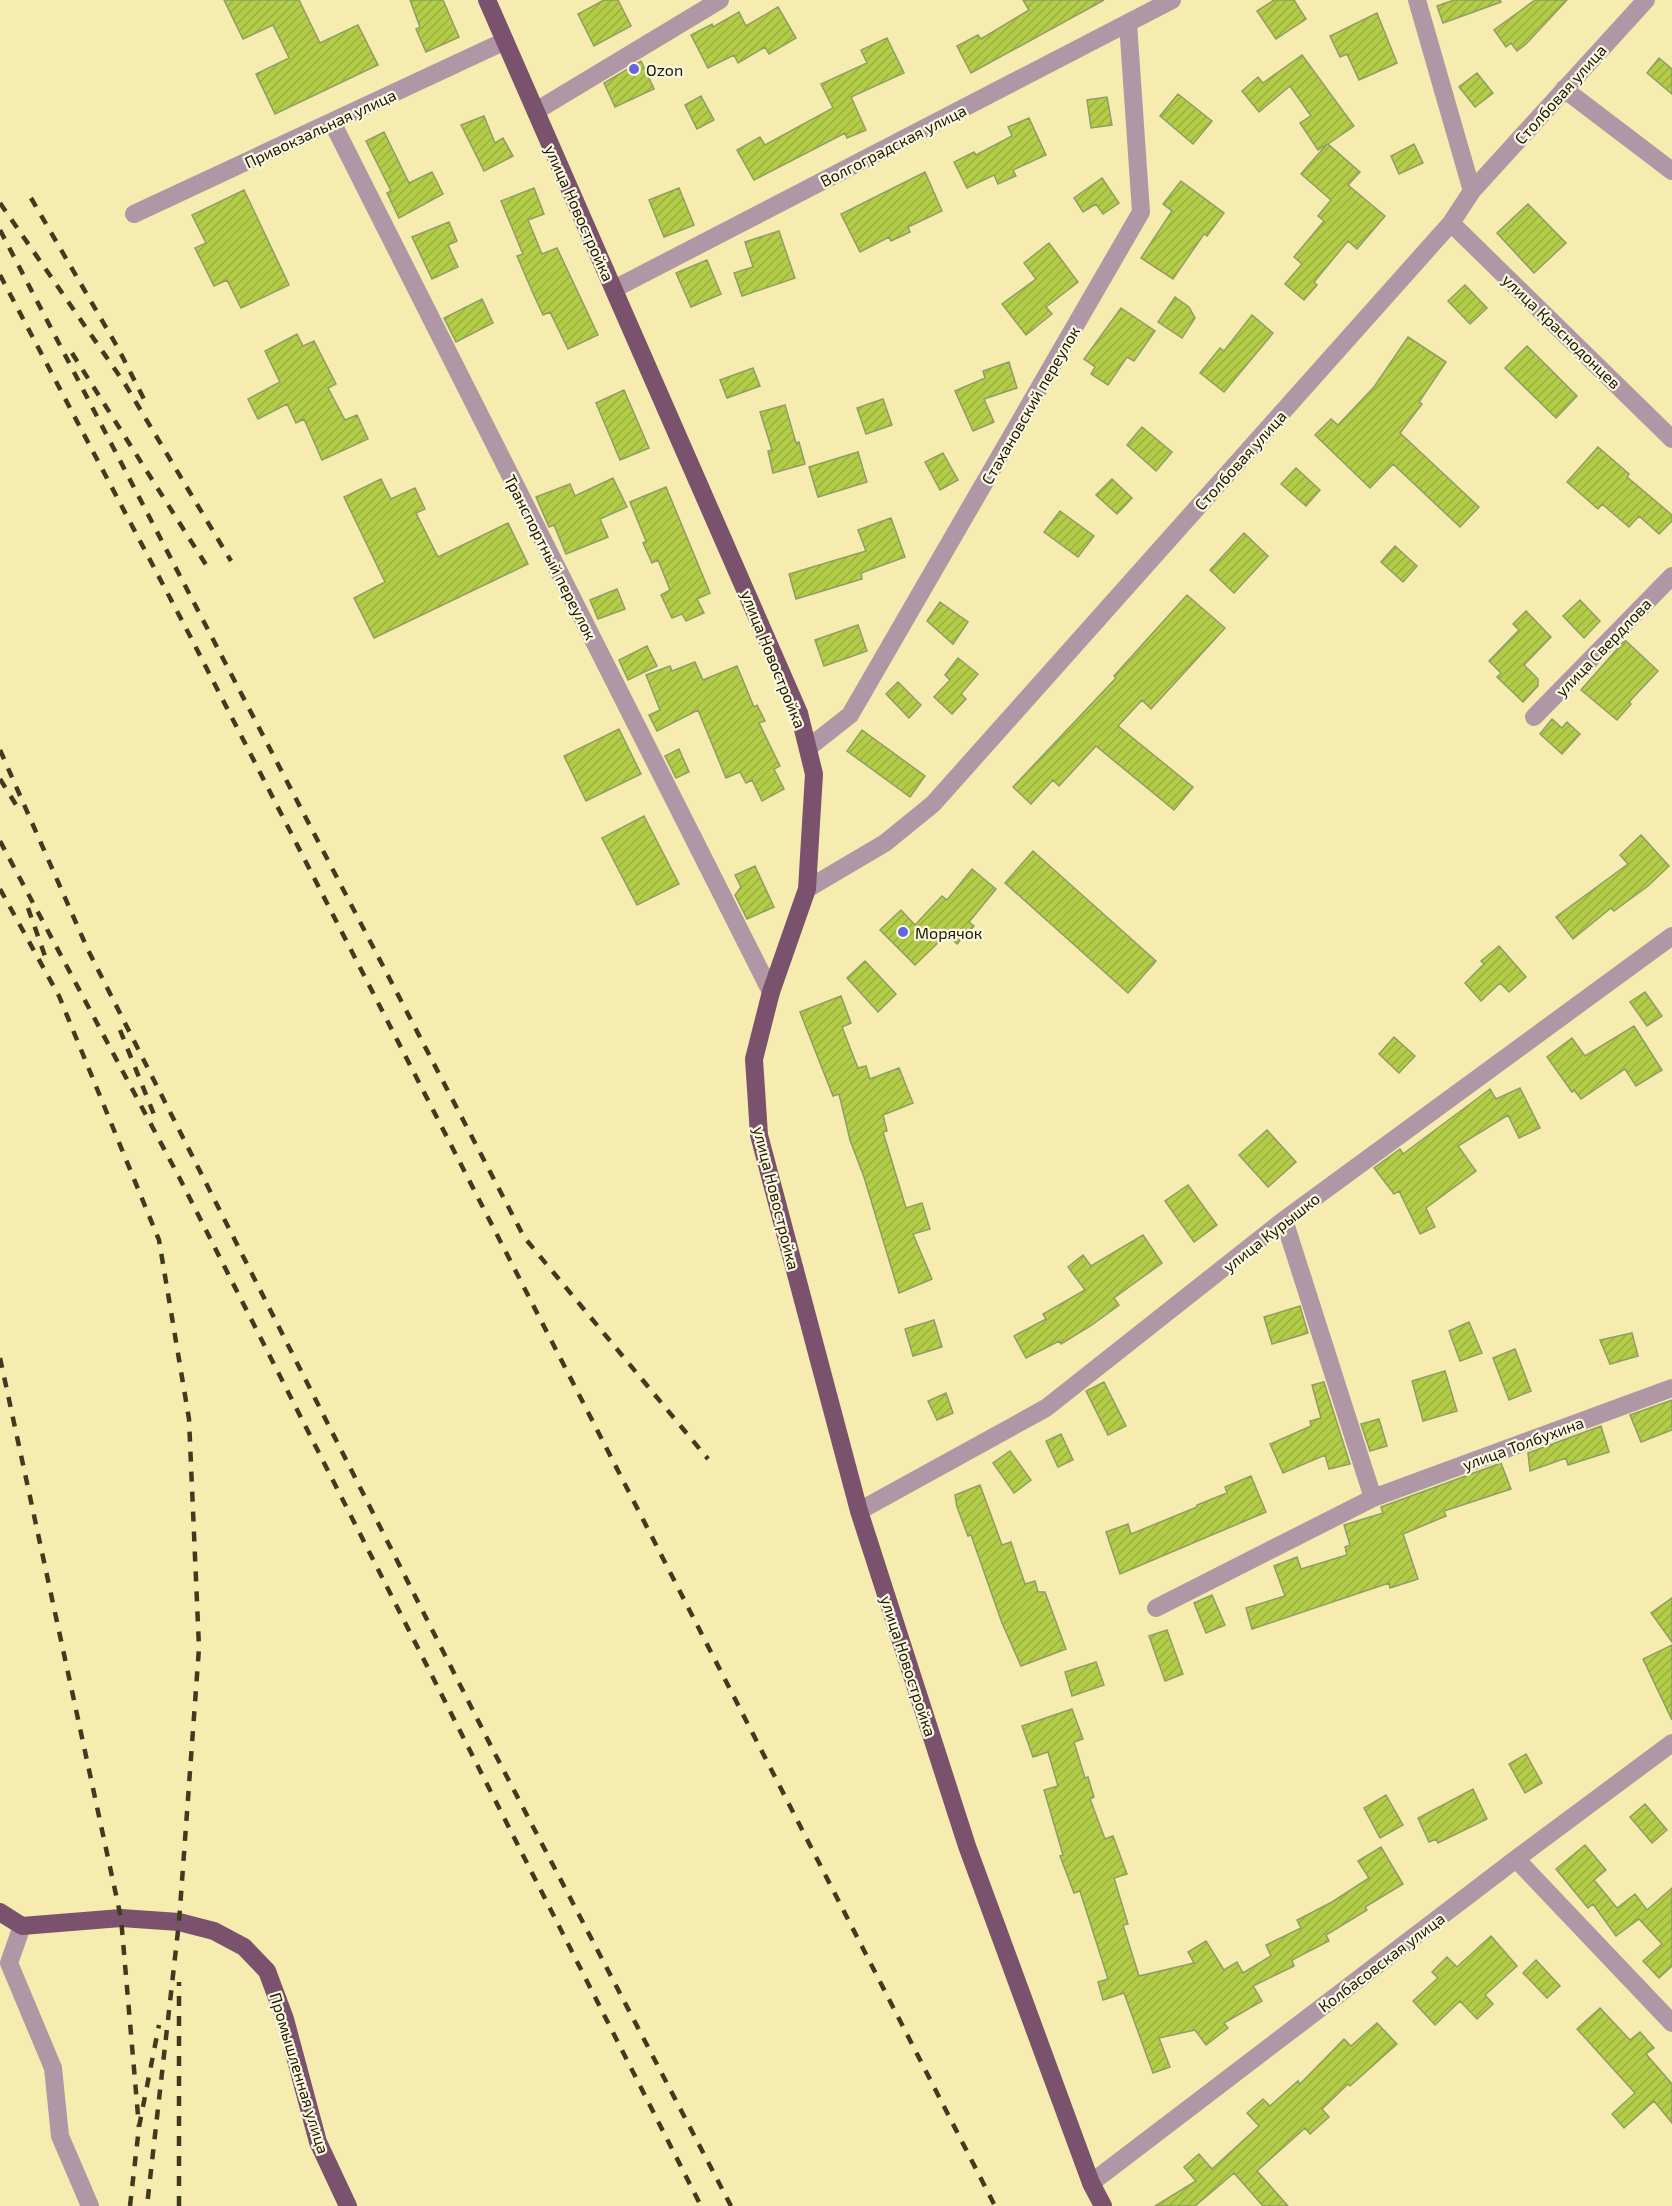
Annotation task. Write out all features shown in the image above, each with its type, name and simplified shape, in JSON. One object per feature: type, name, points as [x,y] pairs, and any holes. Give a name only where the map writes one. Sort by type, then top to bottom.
[{"type":"main road","name":"улица Новостройка","points":[[487,0],[799,713],[814,774],[807,889],[771,992],[754,1059],[759,1136],[859,1511],[967,1846],[1091,2183],[1103,2206]]},
{"type":"main road","points":[[0,1912],[22,1926]]},
{"type":"main road","name":"Промышленная улица","points":[[22,1926],[121,1918],[179,1922],[214,1931],[244,1947],[267,1971],[285,2019],[318,2142],[348,2206]]},
{"type":"street","points":[[536,111],[720,0]]},
{"type":"street","name":"Волгоградская улица","points":[[614,289],[1172,0]]},
{"type":"street","points":[[1417,0],[1472,191]]},
{"type":"street","name":"Столбовая улица","points":[[807,889],[885,843],[933,804],[1451,223],[1472,191],[1646,0]]},
{"type":"street","name":"Стахановский переулок","points":[[808,747],[850,715],[1141,212],[1128,23]]},
{"type":"street","name":"Привокзальная улица","points":[[134,214],[505,41]]},
{"type":"street","points":[[1564,89],[1672,171]]},
{"type":"street","name":"Транспортный переулок","points":[[332,122],[771,992]]},
{"type":"street","name":"улица Краснодонцев","points":[[1451,223],[1672,439]]},
{"type":"street","name":"улица Свердлова","points":[[1534,717],[1672,576]]},
{"type":"street","name":"улица Курышко","points":[[859,1511],[1046,1408],[1284,1220],[1672,936]]},
{"type":"street","points":[[1284,1220],[1373,1498]]},
{"type":"street","name":"улица Толбухина","points":[[1156,1608],[1373,1498],[1672,1388]]},
{"type":"street","name":"Колбасовская улица","points":[[1091,2183],[1672,1743]]},
{"type":"street","points":[[1516,1859],[1672,2023]]},
{"type":"street","points":[[22,1926],[9,1963],[53,2068],[60,2136],[90,2206]]},
{"type":"building","points":[[224,0],[299,0],[320,43],[358,25],[378,65],[275,114],[256,74],[289,58],[273,25],[243,39]]},
{"type":"building","points":[[410,0],[443,0],[459,37],[426,52],[416,29],[420,27]]},
{"type":"building","points":[[604,0],[618,0],[631,26],[594,46],[578,14]]},
{"type":"building","points":[[1023,0],[1104,0],[971,73],[957,46],[978,35],[981,39],[1029,10]]},
{"type":"building","points":[[1274,0],[1294,0],[1306,19],[1276,39],[1257,11]]},
{"type":"building","points":[[1454,0],[1500,0],[1501,2],[1443,23],[1437,6]]},
{"type":"building","points":[[1535,0],[1567,0],[1517,51],[1511,43],[1506,47],[1494,30]]},
{"type":"building","points":[[778,7],[796,38],[769,54],[765,47],[738,63],[734,55],[708,68],[691,35],[712,24],[713,27],[739,12],[746,26]]},
{"type":"building","points":[[1377,13],[1397,63],[1359,80],[1347,54],[1340,57],[1330,36]]},
{"type":"building","points":[[887,38],[904,73],[851,97],[866,130],[847,138],[845,133],[754,180],[737,150],[760,137],[765,145],[833,108],[821,84],[867,63],[861,50]]},
{"type":"building","points":[[1302,55],[1354,126],[1328,144],[1360,172],[1348,185],[1385,216],[1357,249],[1348,241],[1314,282],[1317,285],[1304,300],[1285,284],[1302,264],[1294,257],[1324,221],[1318,216],[1331,200],[1301,174],[1327,144],[1318,150],[1300,123],[1311,116],[1290,86],[1259,112],[1242,91],[1258,77],[1263,83]]},
{"type":"building","points":[[1659,58],[1672,69],[1672,94],[1647,73]]},
{"type":"building","points":[[641,61],[654,89],[615,107],[604,83]]},
{"type":"building","points":[[1477,73],[1493,93],[1475,107],[1459,87]]},
{"type":"building","points":[[1178,94],[1212,121],[1193,144],[1160,116]]},
{"type":"building","points":[[701,96],[714,120],[697,129],[685,105]]},
{"type":"building","points":[[1107,97],[1112,125],[1091,128],[1087,100]]},
{"type":"building","points":[[484,116],[495,143],[503,138],[513,156],[484,171],[461,125]]},
{"type":"building","points":[[1029,118],[1046,155],[1013,170],[1016,176],[998,184],[994,175],[967,188],[954,162],[974,152],[976,155],[1012,136],[1008,127]]},
{"type":"building","points":[[384,132],[409,183],[432,172],[443,194],[399,218],[387,193],[391,191],[366,141]]},
{"type":"building","points":[[1414,144],[1423,163],[1399,174],[1391,156]]},
{"type":"building","points":[[925,172],[942,211],[908,227],[910,232],[891,241],[889,237],[860,252],[841,214]]},
{"type":"building","points":[[1102,178],[1119,203],[1103,214],[1096,204],[1083,212],[1074,198]]},
{"type":"building","points":[[1181,181],[1224,213],[1207,236],[1204,234],[1173,279],[1141,258],[1172,211],[1163,204]]},
{"type":"building","points":[[534,188],[544,214],[528,220],[542,254],[557,248],[598,335],[568,349],[550,312],[543,315],[532,291],[517,256],[523,254],[501,201]]},
{"type":"building","points":[[679,188],[694,225],[664,237],[649,200]]},
{"type":"building","points":[[244,190],[289,285],[241,308],[227,280],[214,286],[195,248],[206,243],[192,215]]},
{"type":"building","points":[[1528,204],[1566,243],[1534,273],[1497,233]]},
{"type":"building","points":[[449,222],[457,241],[448,245],[458,267],[432,279],[412,237]]},
{"type":"building","points":[[779,231],[795,278],[742,296],[734,273],[753,267],[745,242]]},
{"type":"building","points":[[1049,243],[1078,282],[1046,307],[1052,314],[1026,335],[1002,304],[1036,279],[1024,263]]},
{"type":"building","points":[[707,260],[721,294],[691,307],[676,273]]},
{"type":"building","points":[[1465,285],[1487,308],[1470,324],[1448,301]]},
{"type":"building","points":[[1175,297],[1189,307],[1195,318],[1182,338],[1158,322]]},
{"type":"building","points":[[482,299],[493,323],[456,342],[444,318]]},
{"type":"building","points":[[1121,308],[1155,331],[1134,361],[1127,357],[1108,385],[1091,374],[1095,367],[1084,359]]},
{"type":"building","points":[[1252,315],[1273,333],[1224,392],[1200,373],[1220,348],[1224,351]]},
{"type":"building","points":[[297,334],[303,346],[314,341],[336,384],[328,388],[345,420],[357,415],[368,439],[322,460],[304,419],[296,423],[287,404],[258,419],[248,399],[280,382],[265,351]]},
{"type":"building","points":[[1408,337],[1446,362],[1419,402],[1422,404],[1400,433],[1479,507],[1460,527],[1393,464],[1370,488],[1315,435],[1331,419],[1338,425],[1374,387]]},
{"type":"building","points":[[1527,346],[1577,396],[1556,418],[1505,368]]},
{"type":"building","points":[[1009,362],[1017,388],[984,399],[994,422],[973,431],[955,391],[985,378],[983,371]]},
{"type":"building","points":[[753,368],[760,386],[727,398],[720,380]]},
{"type":"building","points":[[624,390],[649,448],[620,460],[596,403]]},
{"type":"building","points":[[883,399],[892,425],[866,434],[857,408]]},
{"type":"building","points":[[785,405],[805,464],[773,473],[768,451],[772,450],[760,412]]},
{"type":"building","points":[[1142,427],[1172,452],[1156,471],[1127,445]]},
{"type":"building","points":[[1598,447],[1629,474],[1627,477],[1672,515],[1672,521],[1659,534],[1639,516],[1629,527],[1602,504],[1598,509],[1567,482]]},
{"type":"building","points":[[858,452],[867,482],[818,497],[809,467]]},
{"type":"building","points":[[943,453],[958,480],[940,490],[925,462]]},
{"type":"building","points":[[1296,468],[1320,490],[1306,506],[1281,484]]},
{"type":"building","points":[[613,478],[627,507],[600,519],[608,537],[566,554],[554,525],[549,527],[536,497],[570,484],[575,496]]},
{"type":"building","points":[[381,479],[391,499],[415,488],[425,509],[416,513],[438,557],[508,523],[528,564],[374,638],[354,598],[385,582],[344,497]]},
{"type":"building","points":[[1112,479],[1132,498],[1117,514],[1096,495]]},
{"type":"building","points":[[666,487],[710,593],[697,599],[704,613],[686,621],[682,614],[672,618],[661,595],[670,590],[658,560],[652,563],[643,543],[646,541],[630,502]]},
{"type":"building","points":[[1060,511],[1094,536],[1078,557],[1044,532]]},
{"type":"building","points":[[891,518],[905,557],[861,573],[862,579],[796,599],[789,574],[866,551],[858,530]]},
{"type":"building","points":[[1244,533],[1268,556],[1234,593],[1210,570]]},
{"type":"building","points":[[1395,546],[1417,566],[1403,582],[1381,562]]},
{"type":"building","points":[[617,589],[625,609],[598,619],[590,600]]},
{"type":"building","points":[[1187,595],[1225,628],[1151,709],[1142,700],[1118,726],[1193,787],[1174,810],[1096,746],[1059,786],[1053,780],[1031,804],[1013,787],[1116,678],[1114,676]]},
{"type":"building","points":[[1580,600],[1600,621],[1584,638],[1563,616]]},
{"type":"building","points":[[940,602],[968,622],[953,644],[927,621]]},
{"type":"building","points":[[1526,611],[1551,637],[1524,665],[1538,679],[1538,686],[1523,702],[1497,677],[1501,673],[1489,661],[1519,630],[1513,624]]},
{"type":"building","points":[[858,625],[867,651],[824,666],[815,640]]},
{"type":"building","points":[[1625,640],[1658,671],[1629,702],[1631,704],[1617,720],[1581,690]]},
{"type":"building","points":[[647,646],[657,666],[628,680],[619,660]]},
{"type":"building","points":[[958,658],[978,674],[961,694],[966,699],[952,714],[934,697],[950,680],[945,675]]},
{"type":"building","points":[[695,662],[703,680],[737,666],[754,707],[757,705],[765,721],[759,723],[780,766],[774,769],[784,789],[762,801],[752,780],[746,783],[740,772],[726,778],[698,710],[657,731],[649,715],[660,710],[646,675],[670,666],[672,671]]},
{"type":"building","points":[[898,682],[921,705],[909,718],[886,694]]},
{"type":"building","points":[[1552,719],[1562,728],[1567,722],[1580,734],[1562,754],[1540,734]]},
{"type":"building","points":[[619,729],[641,774],[586,801],[564,756]]},
{"type":"building","points":[[862,730],[925,776],[910,797],[847,751]]},
{"type":"building","points":[[679,749],[689,772],[676,778],[665,756]]},
{"type":"building","points":[[644,816],[679,884],[637,905],[602,838]]},
{"type":"building","points":[[1641,835],[1669,866],[1648,886],[1614,911],[1611,908],[1573,939],[1556,917],[1628,864],[1620,855]]},
{"type":"building","points":[[1033,851],[1156,961],[1128,993],[1005,883]]},
{"type":"building","points":[[755,866],[774,907],[747,919],[735,895],[741,887],[735,875]]},
{"type":"building","points":[[972,869],[996,889],[969,922],[974,926],[957,944],[947,934],[915,965],[880,930],[901,910],[915,925],[942,896],[947,900]]},
{"type":"building","points":[[1499,946],[1526,977],[1509,992],[1500,983],[1481,1001],[1465,983],[1484,964],[1481,961]]},
{"type":"building","points":[[865,961],[896,994],[878,1012],[847,978]]},
{"type":"building","points":[[1645,992],[1662,1016],[1647,1026],[1630,1002]]},
{"type":"building","points":[[841,996],[851,1023],[842,1027],[858,1068],[866,1066],[870,1079],[899,1068],[913,1103],[883,1115],[887,1131],[883,1132],[906,1208],[922,1203],[930,1229],[913,1234],[932,1279],[899,1293],[864,1177],[850,1140],[839,1094],[833,1096],[800,1012]]},
{"type":"building","points":[[1634,1026],[1662,1070],[1636,1086],[1625,1069],[1581,1099],[1574,1090],[1572,1092],[1547,1057],[1572,1038],[1585,1056]]},
{"type":"building","points":[[1394,1037],[1415,1056],[1399,1073],[1379,1054]]},
{"type":"building","points":[[1520,1088],[1540,1128],[1519,1138],[1508,1115],[1458,1146],[1476,1171],[1426,1208],[1435,1227],[1420,1234],[1399,1191],[1394,1194],[1374,1168],[1400,1149],[1403,1154],[1490,1089],[1496,1099]]},
{"type":"building","points":[[1267,1130],[1296,1162],[1268,1187],[1239,1155]]},
{"type":"building","points":[[1188,1185],[1217,1225],[1194,1242],[1165,1201]]},
{"type":"building","points":[[1143,1235],[1162,1263],[1114,1298],[1119,1305],[1092,1325],[1061,1344],[1059,1341],[1026,1358],[1014,1336],[1046,1319],[1043,1314],[1085,1290],[1068,1267],[1083,1255],[1091,1266]]},
{"type":"building","points":[[1300,1306],[1308,1333],[1272,1344],[1264,1317]]},
{"type":"building","points":[[934,1320],[942,1347],[913,1356],[905,1329]]},
{"type":"building","points":[[1469,1322],[1482,1353],[1460,1361],[1449,1331]]},
{"type":"building","points":[[1632,1333],[1638,1356],[1610,1364],[1600,1340]]},
{"type":"building","points":[[1515,1349],[1531,1391],[1509,1400],[1493,1358]]},
{"type":"building","points":[[1445,1371],[1457,1411],[1423,1421],[1412,1381]]},
{"type":"building","points":[[1104,1382],[1126,1426],[1108,1435],[1086,1391]]},
{"type":"building","points":[[1324,1382],[1350,1464],[1329,1469],[1325,1455],[1283,1473],[1270,1444],[1311,1426],[1310,1421],[1321,1418],[1312,1385]]},
{"type":"building","points":[[946,1393],[953,1413],[937,1420],[928,1401]]},
{"type":"building","points":[[1672,1400],[1672,1430],[1641,1442],[1630,1415]]},
{"type":"building","points":[[1379,1419],[1387,1446],[1370,1451],[1361,1424]]},
{"type":"building","points":[[1601,1426],[1609,1452],[1568,1465],[1566,1458],[1530,1471],[1528,1453]]},
{"type":"building","points":[[1061,1434],[1073,1460],[1058,1467],[1046,1441]]},
{"type":"building","points":[[1010,1451],[1031,1480],[1014,1493],[993,1463]]},
{"type":"building","points":[[1501,1463],[1511,1489],[1444,1511],[1446,1516],[1403,1534],[1418,1579],[1390,1588],[1389,1583],[1252,1629],[1246,1608],[1285,1596],[1274,1566],[1297,1557],[1301,1569],[1347,1555],[1345,1547],[1350,1545],[1344,1525],[1383,1513],[1381,1507]]},
{"type":"building","points":[[1251,1476],[1266,1512],[1120,1574],[1106,1532],[1128,1524],[1131,1534],[1227,1493],[1225,1487]]},
{"type":"building","points":[[980,1485],[1002,1545],[1011,1542],[1025,1584],[1035,1581],[1038,1592],[1045,1592],[1066,1649],[1021,1666],[1002,1623],[971,1535],[968,1536],[957,1507],[955,1495]]},
{"type":"building","points":[[1212,1595],[1225,1625],[1206,1633],[1194,1603]]},
{"type":"building","points":[[1672,1598],[1672,1642],[1651,1613]]},
{"type":"building","points":[[1167,1630],[1183,1674],[1165,1681],[1149,1636]]},
{"type":"building","points":[[1672,1645],[1672,1720],[1643,1659]]},
{"type":"building","points":[[1096,1662],[1104,1685],[1072,1696],[1065,1672]]},
{"type":"building","points":[[1072,1709],[1083,1739],[1074,1742],[1085,1778],[1088,1777],[1094,1797],[1090,1799],[1105,1839],[1113,1836],[1127,1874],[1114,1878],[1128,1924],[1123,1925],[1139,1976],[1194,1963],[1188,1952],[1206,1941],[1224,1970],[1237,1962],[1243,1973],[1271,1956],[1266,1945],[1301,1928],[1297,1920],[1332,1902],[1369,1878],[1358,1861],[1381,1847],[1403,1884],[1365,1907],[1367,1910],[1326,1935],[1329,1941],[1292,1960],[1294,1966],[1253,1986],[1262,2001],[1224,2023],[1228,2028],[1206,2045],[1195,2030],[1159,2038],[1170,2067],[1153,2073],[1124,1993],[1103,2000],[1098,1982],[1108,1979],[1080,1891],[1074,1893],[1060,1856],[1063,1855],[1044,1790],[1058,1786],[1048,1752],[1033,1757],[1022,1726]]},
{"type":"building","points":[[1526,1754],[1542,1783],[1525,1793],[1509,1764]]},
{"type":"building","points":[[1473,1789],[1487,1819],[1438,1843],[1436,1839],[1429,1842],[1418,1818]]},
{"type":"building","points":[[1386,1795],[1403,1825],[1380,1838],[1364,1808]]},
{"type":"building","points":[[1645,1804],[1667,1830],[1652,1843],[1630,1817]]},
{"type":"building","points":[[1585,1845],[1606,1870],[1594,1880],[1617,1908],[1635,1894],[1647,1910],[1672,1888],[1672,1966],[1659,1978],[1643,1961],[1662,1944],[1639,1919],[1616,1936],[1593,1904],[1588,1908],[1556,1869]]},
{"type":"building","points":[[1491,1936],[1517,1966],[1485,1995],[1493,2004],[1477,2019],[1460,2001],[1435,2025],[1413,2001],[1438,1978],[1432,1972],[1447,1957],[1457,1967]]},
{"type":"building","points":[[1536,1960],[1560,1986],[1547,1998],[1523,1973]]},
{"type":"building","points":[[1600,2008],[1630,2040],[1640,2032],[1654,2048],[1646,2054],[1672,2084],[1672,2123],[1654,2101],[1624,2128],[1612,2114],[1635,2093],[1577,2029]]},
{"type":"building","points":[[1377,2023],[1397,2044],[1350,2086],[1348,2084],[1322,2109],[1329,2117],[1310,2134],[1305,2128],[1257,2171],[1288,2206],[1263,2206],[1234,2173],[1195,2206],[1155,2206],[1196,2181],[1184,2167],[1199,2154],[1212,2169],[1259,2126],[1247,2113],[1263,2099],[1270,2106],[1298,2081],[1300,2084],[1344,2039],[1351,2046]]},
{"type":"railway","points":[[31,198],[118,348],[148,407]]},
{"type":"railway","points":[[0,203],[125,384],[231,561]]},
{"type":"railway","points":[[0,230],[524,1237],[708,1459]]},
{"type":"railway","points":[[0,275],[189,634],[995,2206]]},
{"type":"railway","points":[[72,353],[208,568]]},
{"type":"railway","points":[[0,750],[88,950],[494,1752],[731,2206]]},
{"type":"railway","points":[[0,779],[18,808]]},
{"type":"railway","points":[[0,841],[179,1177],[701,2206]]},
{"type":"railway","points":[[0,889],[59,996],[159,1240],[189,1419],[199,1648],[179,1922],[147,2206]]},
{"type":"railway","points":[[28,908],[45,956]]},
{"type":"railway","points":[[120,1030],[155,1117]]},
{"type":"railway","points":[[0,1358],[121,1918],[139,2127]]},
{"type":"railway","points":[[179,1982],[179,2206]]},
{"type":"railway","points":[[130,2206],[139,2127],[159,2025]]},
{"type":"place","name":"Ozon","points":[[634,69]]},
{"type":"place","name":"Морячок","points":[[903,932]]}]
